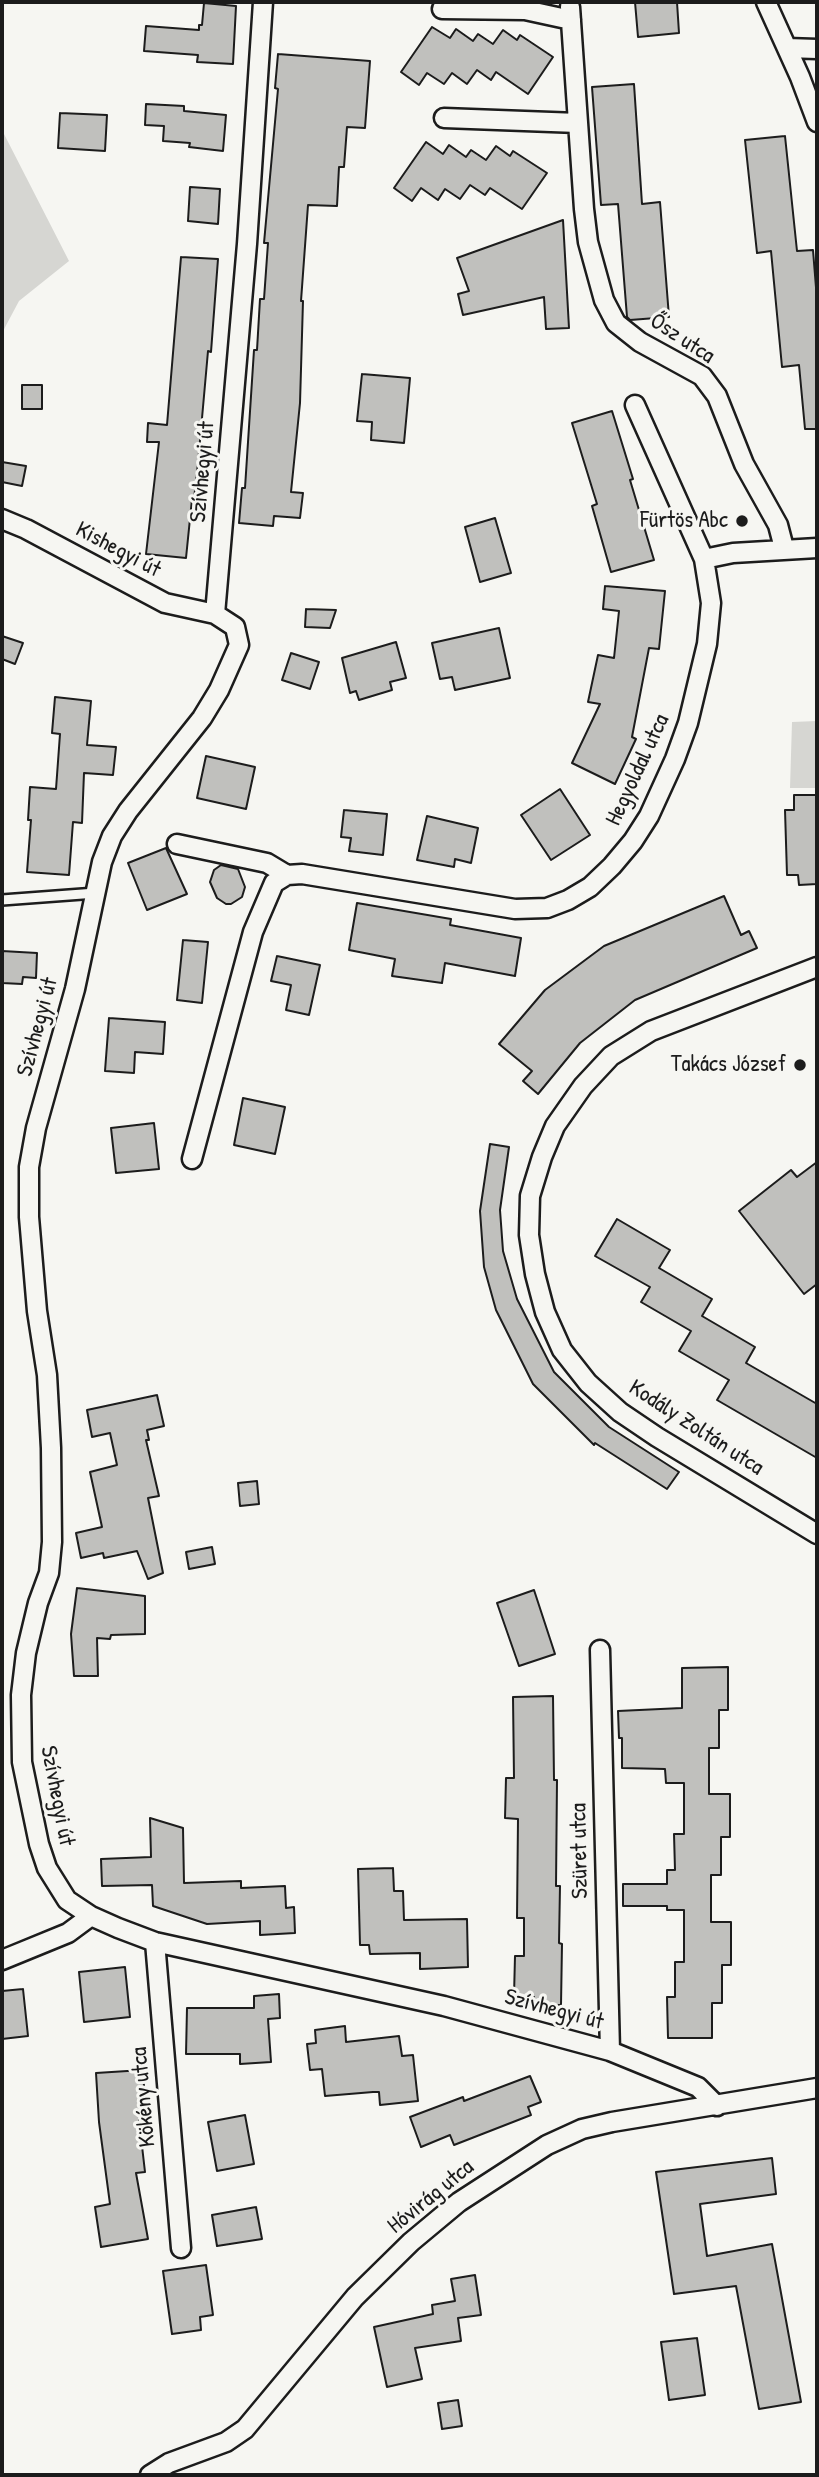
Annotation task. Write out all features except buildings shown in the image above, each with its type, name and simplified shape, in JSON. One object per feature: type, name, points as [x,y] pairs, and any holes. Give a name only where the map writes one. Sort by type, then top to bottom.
[{"type":"street","name":"Szívhegyi út","points":[[263,2],[247,244],[215,614],[235,627],[239,645],[233,664],[202,718],[128,811],[112,836],[102,862],[75,989],[36,1128],[29,1167],[29,1217],[36,1298],[47,1375],[51,1448],[52,1542],[49,1573],[38,1603],[26,1653],[21,1695],[22,1762],[39,1844],[47,1868],[67,1900],[90,1916],[155,1942],[443,2007],[610,2051],[698,2087],[718,2106]]},
{"type":"street","points":[[766,2],[817,122]]},
{"type":"street","name":"Ősz utca","points":[[442,9],[525,10],[570,14],[588,242],[604,300],[616,323],[640,342],[702,376],[717,396],[744,464],[778,525],[784,548]]},
{"type":"street","points":[[787,48],[817,49]]},
{"type":"street","points":[[443,118],[578,123]]},
{"type":"street","name":"Hegyoldal utca","points":[[177,844],[267,863],[288,875],[302,874],[515,909],[547,908],[590,887],[633,841],[654,805],[684,735],[708,644],[711,604],[704,559],[635,405]]},
{"type":"street","name":"Kishegyi út","points":[[2,519],[26,529],[165,603],[215,614]]},
{"type":"street","points":[[704,559],[733,552],[817,548]]},
{"type":"street","points":[[192,1159],[253,932],[274,883],[288,875]]},
{"type":"street","name":"Kodály Zoltán utca","points":[[817,967],[651,1031],[611,1056],[583,1086],[555,1126],[530,1196],[529,1235],[545,1312],[562,1350],[588,1382],[620,1412],[657,1437],[817,1534]]},
{"type":"street","name":"Szüret utca","points":[[600,1650],[610,2051]]},
{"type":"street","points":[[2,1960],[68,1933],[90,1916]]},
{"type":"street","name":"Kökény utca","points":[[155,1942],[181,2248]]},
{"type":"street","name":"Hóvirág utca","points":[[150,2475],[169,2463],[226,2442],[245,2429],[355,2297],[434,2222],[459,2202],[547,2145],[582,2129],[612,2122],[817,2088]]},
{"type":"lane","points":[[2,900],[96,893]]},
{"type":"shaded area","points":[[2,134],[69,261],[19,301],[2,333]]},
{"type":"shaded area","points":[[817,721],[817,788],[790,788],[792,722]]},
{"type":"place","name":"Fürtös Abc","points":[[742,521]]},
{"type":"place","name":"Takács József","points":[[800,1065]]}]
